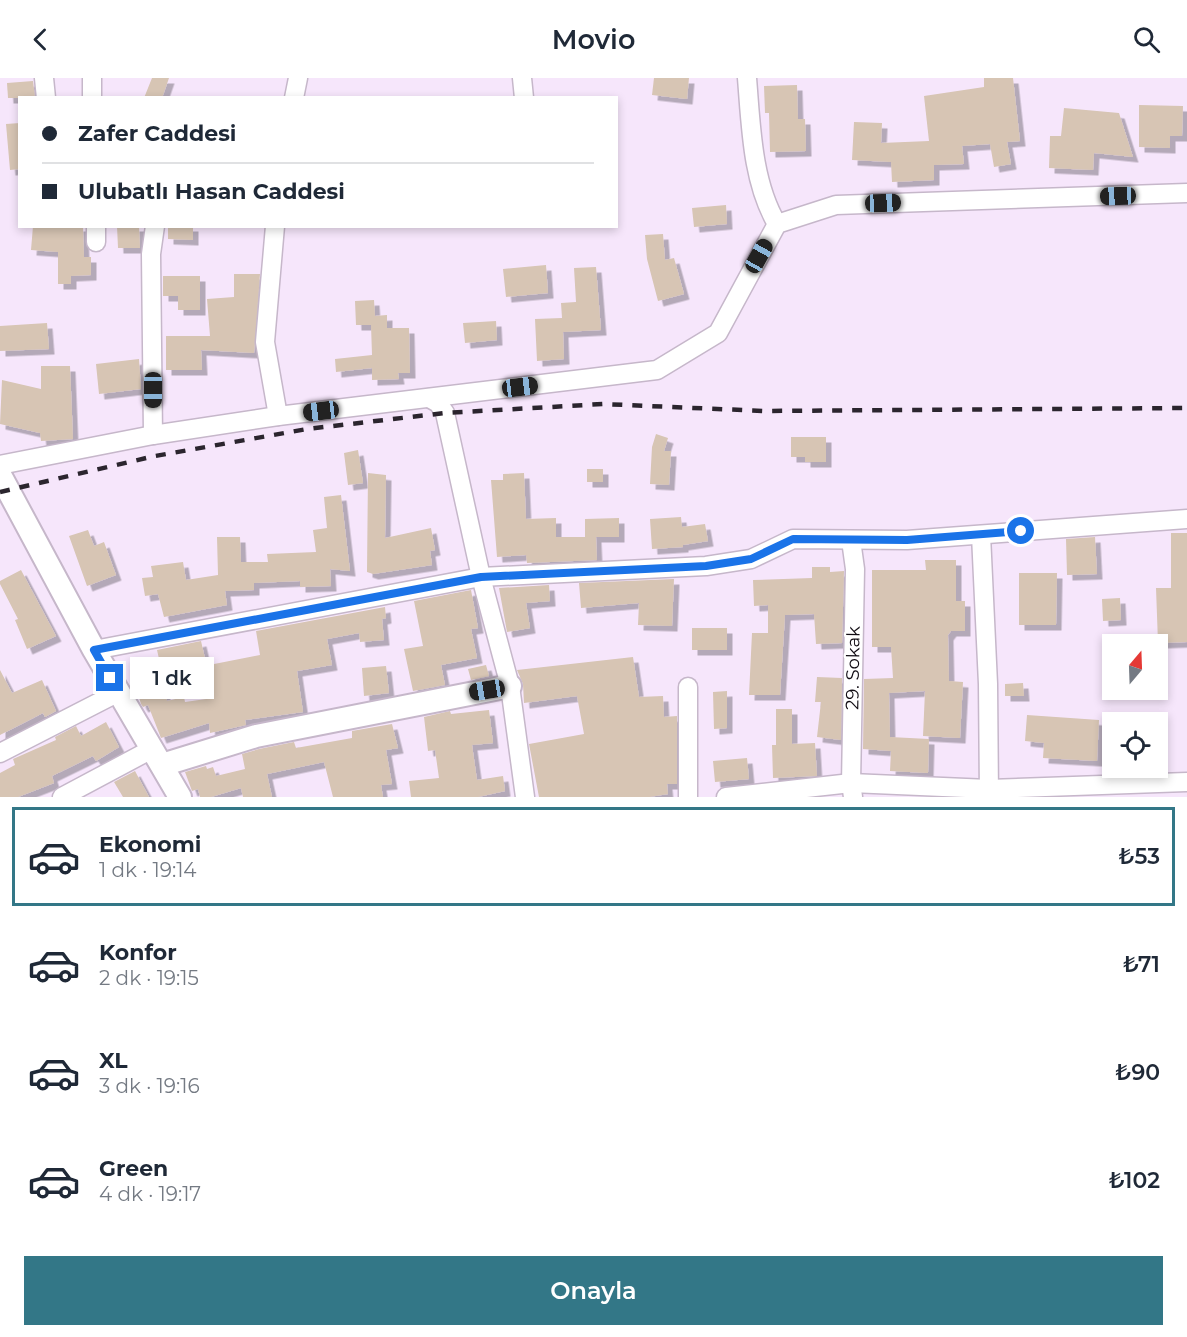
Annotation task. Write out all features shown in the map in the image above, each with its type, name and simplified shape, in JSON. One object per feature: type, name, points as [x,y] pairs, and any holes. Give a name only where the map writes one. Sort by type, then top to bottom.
[{"type":"street","points":[[44,78],[46,96]]},
{"type":"street","points":[[92,78],[92,96]]},
{"type":"street","points":[[294,96],[298,78]]},
{"type":"street","points":[[522,78],[524,96]]},
{"type":"street","points":[[747,78],[754,152],[770,212],[777,224]]},
{"type":"street","points":[[0,465],[153,435],[278,416],[657,370],[718,333],[777,224],[836,205],[1187,193]]},
{"type":"street","points":[[153,435],[152,254],[155,228]]},
{"type":"street","points":[[275,228],[265,342],[278,416]]},
{"type":"street","points":[[429,398],[438,403],[445,413],[481,577],[510,686],[525,797]]},
{"type":"street","points":[[0,475],[94,650],[180,797]]},
{"type":"street","points":[[94,650],[481,577],[706,566],[751,559],[793,539],[852,540],[981,535],[1187,519]]},
{"type":"street","points":[[981,535],[988,684],[989,793]]},
{"type":"street","name":"29. Sokak","points":[[852,540],[855,569],[852,790]]},
{"type":"street","points":[[62,797],[157,757],[510,686]]},
{"type":"street","points":[[688,687],[688,797]]},
{"type":"street","points":[[0,753],[119,692]]},
{"type":"street","points":[[726,797],[852,790],[989,793],[1187,782]]},
{"type":"building","points":[[152,78],[169,78],[163,96],[145,96]]},
{"type":"building","points":[[654,78],[689,78],[687,99],[652,95]]},
{"type":"building","points":[[984,78],[1013,78],[1020,141],[1007,142],[1011,164],[994,167],[990,144],[962,146],[964,164],[934,165],[934,180],[892,182],[891,162],[852,160],[854,122],[882,123],[881,143],[929,141],[924,96],[984,87]]},
{"type":"building","points":[[33,81],[35,96],[8,98],[7,83]]},
{"type":"building","points":[[797,85],[798,119],[805,119],[806,151],[770,152],[769,113],[765,113],[764,86]]},
{"type":"building","points":[[1139,105],[1183,106],[1182,136],[1170,136],[1170,148],[1139,147]]},
{"type":"building","points":[[1064,108],[1119,113],[1133,157],[1094,153],[1093,170],[1049,168],[1050,136],[1061,136]]},
{"type":"building","points":[[18,123],[18,169],[10,170],[6,124]]},
{"type":"building","points":[[726,205],[727,224],[694,227],[692,208]]},
{"type":"building","points":[[33,228],[83,228],[84,257],[91,257],[91,275],[71,276],[71,284],[58,284],[58,252],[31,250]]},
{"type":"building","points":[[117,228],[139,228],[140,248],[118,248]]},
{"type":"building","points":[[168,228],[193,228],[193,240],[168,239]]},
{"type":"building","points":[[663,234],[665,260],[674,258],[684,294],[658,301],[647,259],[645,235]]},
{"type":"building","points":[[546,265],[548,293],[506,297],[503,269]]},
{"type":"building","points":[[596,267],[601,330],[563,332],[564,359],[537,361],[535,319],[562,318],[561,303],[576,302],[574,268]]},
{"type":"building","points":[[234,274],[260,274],[254,353],[201,350],[202,370],[166,370],[166,336],[210,336],[207,299],[234,297]]},
{"type":"building","points":[[163,276],[200,276],[200,310],[178,310],[178,296],[163,296]]},
{"type":"building","points":[[374,300],[375,316],[387,315],[387,328],[409,328],[410,373],[398,373],[399,379],[372,380],[372,368],[336,372],[335,359],[372,355],[371,325],[356,325],[355,301]]},
{"type":"building","points":[[496,321],[497,340],[465,343],[463,323]]},
{"type":"building","points":[[47,323],[49,349],[0,351],[0,326]]},
{"type":"building","points":[[139,359],[141,389],[99,394],[96,364]]},
{"type":"building","points":[[41,366],[70,366],[73,439],[41,441],[40,433],[0,424],[2,380],[41,389]]},
{"type":"building","points":[[656,434],[668,438],[664,451],[671,451],[669,485],[650,484],[652,447]]},
{"type":"building","points":[[791,437],[826,437],[826,462],[805,462],[805,457],[791,457]]},
{"type":"building","points":[[358,450],[363,483],[348,485],[344,453]]},
{"type":"building","points":[[587,469],[603,469],[603,482],[587,482]]},
{"type":"building","points":[[368,473],[386,475],[385,538],[431,528],[435,550],[430,551],[432,565],[373,574],[367,572]]},
{"type":"building","points":[[524,473],[526,519],[556,518],[556,537],[585,537],[585,519],[619,518],[619,537],[596,537],[597,560],[527,563],[526,555],[497,557],[491,480],[503,480],[503,474]]},
{"type":"building","points":[[341,495],[350,571],[330,569],[331,586],[300,587],[300,581],[254,583],[254,590],[225,591],[227,605],[164,617],[158,594],[145,596],[142,578],[153,577],[151,566],[183,562],[186,580],[218,575],[217,537],[240,537],[241,562],[268,562],[267,554],[316,552],[313,530],[327,528],[324,497]]},
{"type":"building","points":[[681,517],[682,527],[705,524],[708,541],[683,545],[683,547],[652,549],[650,519]]},
{"type":"building","points":[[88,530],[94,546],[104,542],[116,575],[87,586],[69,536]]},
{"type":"building","points":[[1171,533],[1187,533],[1187,642],[1168,643],[1168,634],[1158,634],[1156,588],[1171,588]]},
{"type":"building","points":[[1095,537],[1097,574],[1067,575],[1066,539]]},
{"type":"building","points":[[925,560],[956,560],[956,601],[965,601],[965,631],[951,631],[948,635],[949,681],[963,682],[960,738],[923,736],[925,691],[889,693],[890,737],[929,739],[928,773],[890,771],[891,751],[863,749],[864,679],[893,678],[891,647],[872,647],[872,570],[926,570]]},
{"type":"building","points":[[812,567],[830,567],[830,572],[844,571],[842,643],[816,644],[814,614],[785,615],[780,695],[749,695],[752,633],[768,633],[768,605],[754,606],[753,580],[812,578]]},
{"type":"building","points":[[21,570],[56,636],[27,649],[15,620],[18,619],[0,584],[0,581]]},
{"type":"building","points":[[1019,573],[1057,573],[1056,625],[1019,625]]},
{"type":"building","points":[[674,579],[672,626],[638,625],[639,603],[581,608],[579,583]]},
{"type":"building","points":[[549,585],[550,601],[526,603],[530,628],[507,632],[499,588]]},
{"type":"building","points":[[471,590],[478,628],[471,629],[477,658],[441,665],[445,685],[413,691],[404,649],[423,646],[414,601]]},
{"type":"building","points":[[1120,598],[1121,620],[1103,621],[1102,599]]},
{"type":"building","points":[[385,607],[386,618],[382,619],[384,640],[360,642],[359,633],[327,639],[332,665],[297,671],[303,712],[245,720],[246,725],[210,733],[209,723],[161,738],[148,705],[143,707],[141,704],[135,684],[148,680],[153,694],[164,691],[167,701],[184,697],[185,702],[213,698],[204,666],[260,655],[256,631]]},
{"type":"building","points":[[692,628],[727,628],[727,650],[692,650]]},
{"type":"building","points":[[201,641],[206,663],[162,672],[157,650]]},
{"type":"building","points":[[633,657],[639,697],[663,696],[664,717],[677,716],[677,784],[667,784],[668,794],[649,797],[539,797],[529,744],[584,734],[577,696],[524,703],[523,684],[517,670]]},
{"type":"building","points":[[486,665],[489,676],[471,680],[468,669]]},
{"type":"building","points":[[386,666],[389,693],[364,696],[362,668]]},
{"type":"building","points":[[0,670],[12,693],[42,680],[56,711],[45,717],[43,713],[0,735]]},
{"type":"building","points":[[817,677],[842,678],[841,740],[817,737],[821,702],[815,702]]},
{"type":"building","points":[[1023,683],[1024,696],[1005,696],[1005,684]]},
{"type":"building","points":[[727,691],[727,728],[714,729],[713,692]]},
{"type":"building","points":[[776,709],[792,709],[792,744],[815,743],[817,776],[773,778],[772,745],[776,745]]},
{"type":"building","points":[[489,710],[493,743],[472,745],[477,780],[503,776],[505,791],[478,797],[411,797],[409,781],[439,778],[435,750],[428,751],[424,717],[450,711],[451,714]]},
{"type":"building","points":[[1027,715],[1099,720],[1097,761],[1043,758],[1044,743],[1025,741]]},
{"type":"building","points":[[106,722],[119,747],[96,761],[93,756],[52,776],[54,783],[18,797],[0,797],[0,773],[15,765],[13,759],[56,740],[55,737],[76,726],[81,736]]},
{"type":"building","points":[[392,724],[398,748],[386,750],[392,784],[381,785],[383,797],[333,797],[324,762],[267,774],[272,797],[243,797],[241,788],[211,797],[200,797],[198,789],[192,791],[185,772],[206,766],[207,769],[213,767],[216,776],[245,769],[242,754],[294,742],[296,748],[352,738],[352,731]]},
{"type":"building","points":[[747,758],[749,779],[715,782],[713,761]]},
{"type":"building","points":[[135,771],[149,797],[123,797],[114,782]]},
{"type":"railway","points":[[0,492],[155,456],[307,429],[445,413],[603,404],[764,411],[1187,408]]},
{"type":"route","points":[[110,678],[94,650],[481,577],[706,566],[751,559],[793,539],[907,540],[1021,531]]}]
